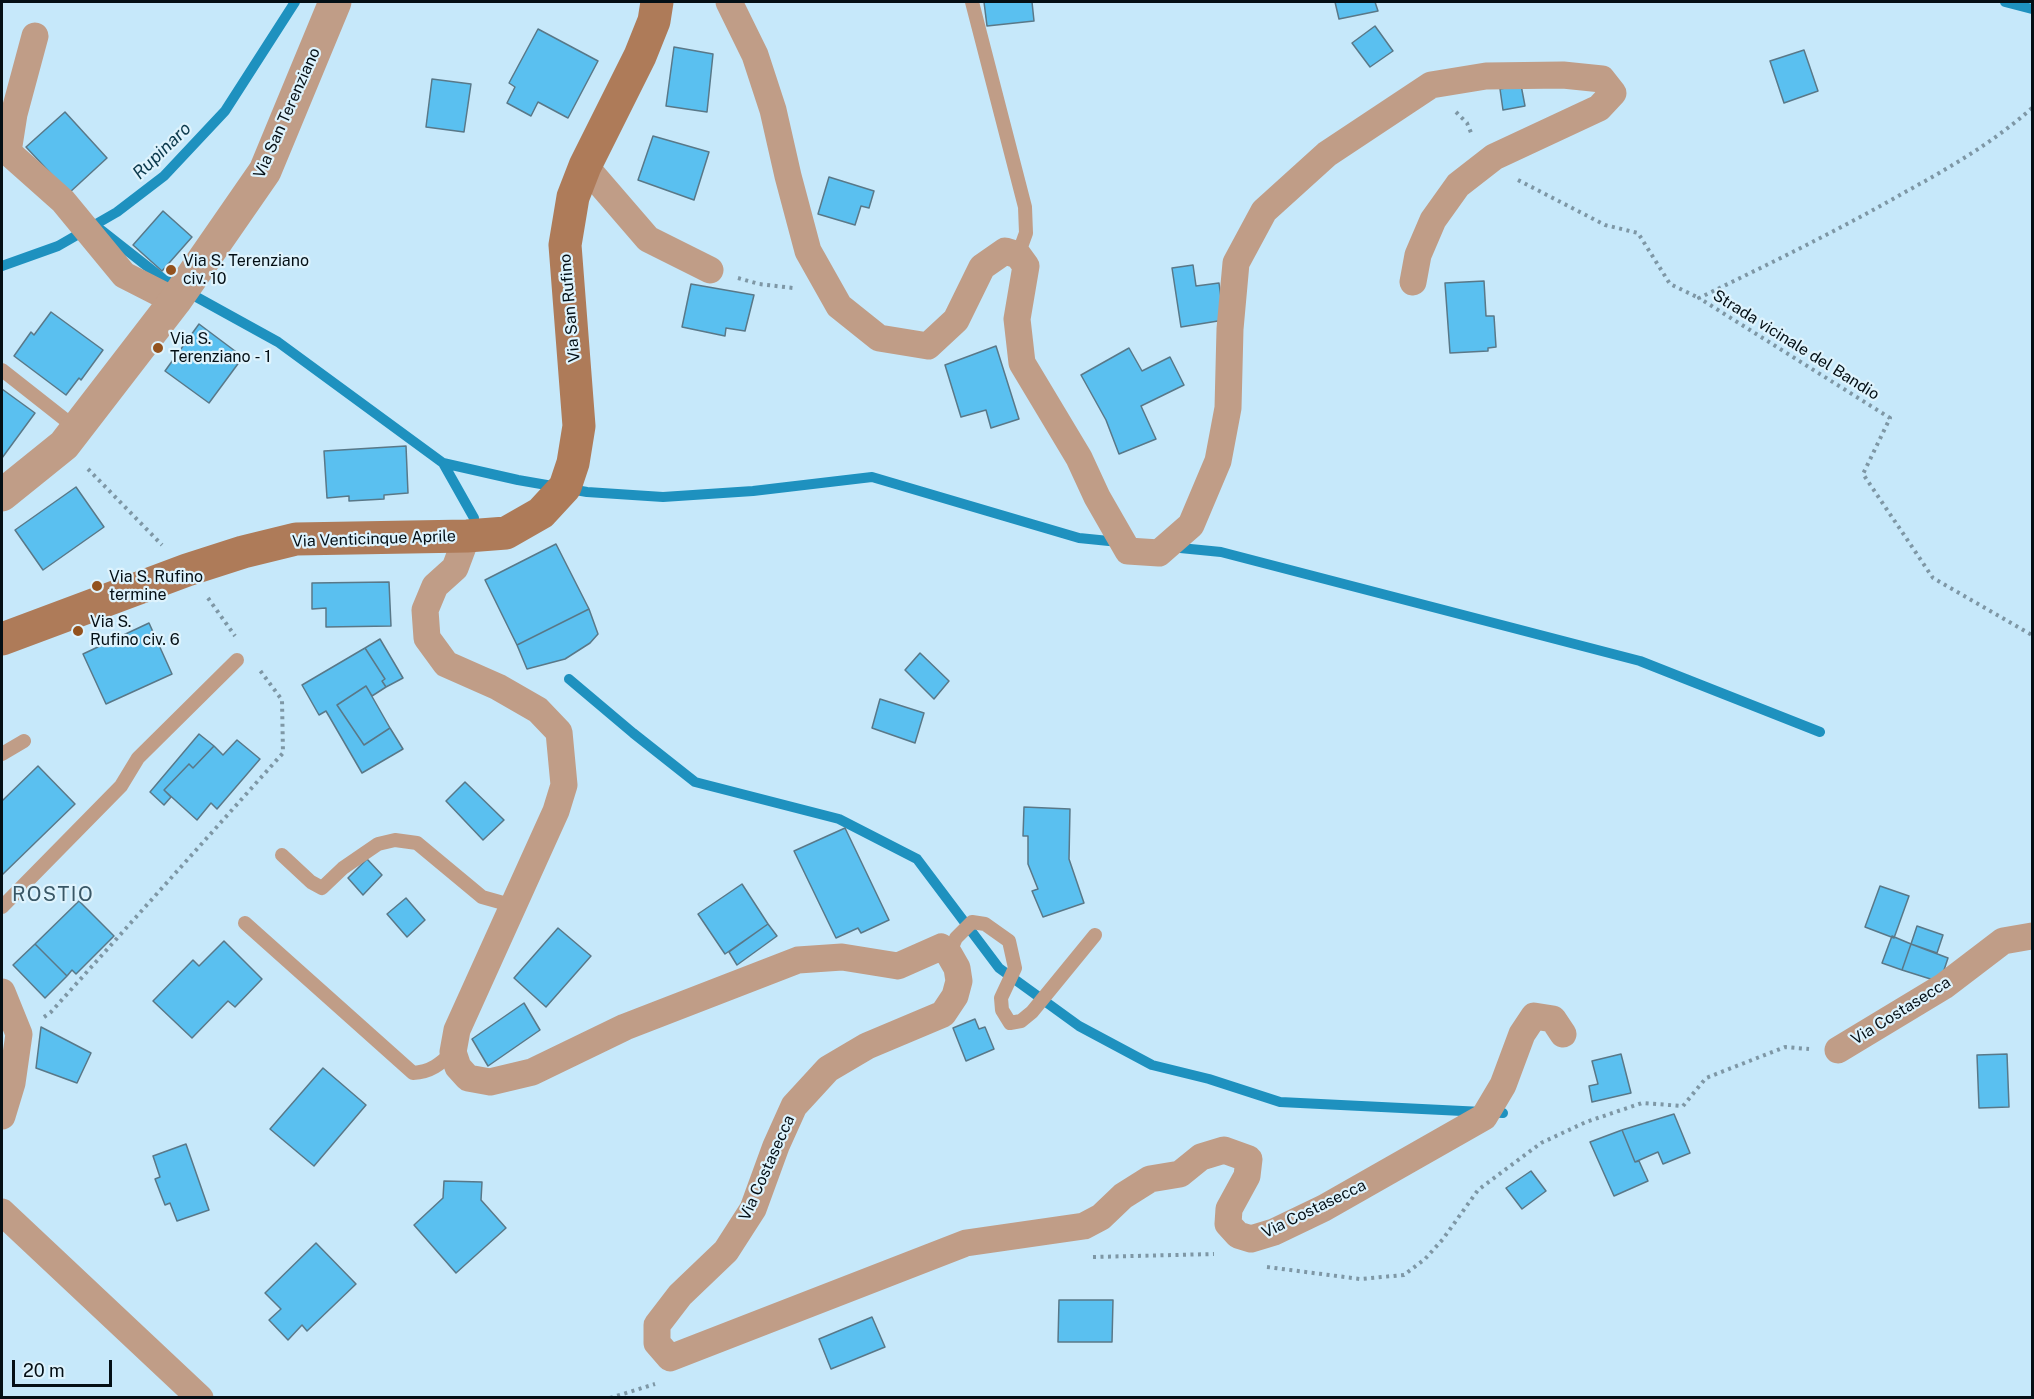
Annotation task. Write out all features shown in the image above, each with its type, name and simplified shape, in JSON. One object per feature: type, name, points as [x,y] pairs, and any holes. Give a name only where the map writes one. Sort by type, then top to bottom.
[{"type":"main road","name":"Via San Rufino","points":[[565,487],[573,463],[579,426],[565,245],[573,197],[585,166],[640,56],[654,21],[657,2]]},
{"type":"main road","name":"Via Venticinque Aprile","points":[[2,639],[187,570],[243,552],[296,539],[467,536],[506,533],[541,513],[565,487]]},
{"type":"street","name":"Via San Terenziano","points":[[2,495],[64,445],[77,429],[175,301],[265,171],[335,2]]},
{"type":"street","points":[[729,2],[755,55],[773,110],[808,250],[839,306],[879,338],[928,345],[956,320],[982,267],[1005,251],[1018,255],[1026,266],[1017,320],[1022,363],[1074,449],[1128,551],[1159,553],[1191,525],[1218,461],[1228,408],[1230,329],[1236,263],[1264,211],[1327,154],[1431,85],[1486,76],[1563,75],[1602,79],[1613,93],[1599,108],[1494,157],[1458,184],[1433,220],[1418,255],[1413,282]]},
{"type":"street","points":[[35,36],[14,114],[8,152],[63,201],[124,275],[175,301]]},
{"type":"street","points":[[585,166],[648,239],[710,270]]},
{"type":"street","points":[[467,536],[455,568],[435,586],[425,610],[428,638],[446,664],[498,687],[538,711],[559,732],[564,785],[556,811],[457,1030],[453,1052],[458,1067],[468,1078],[490,1083],[532,1072],[625,1027],[798,960],[842,957],[898,966],[941,947],[949,954]]},
{"type":"street","name":"Via Costasecca","points":[[1838,1050],[1944,986],[2003,941],[2032,936]]},
{"type":"street","name":"Via Costasecca","points":[[949,954],[957,968],[959,981],[955,996],[943,1014],[867,1046],[828,1069],[794,1106],[776,1146],[753,1209],[726,1251],[680,1295],[657,1325],[657,1343],[670,1358],[966,1243],[1084,1226],[1101,1217],[1123,1196],[1150,1179],[1180,1174],[1201,1157],[1224,1150],[1249,1159],[1247,1176],[1229,1209],[1228,1224],[1238,1235],[1251,1239],[1274,1232],[1324,1208],[1484,1118],[1503,1085],[1522,1034],[1534,1016],[1553,1019],[1563,1034]]},
{"type":"street","points":[[2,992],[19,1034],[12,1083],[2,1116]]},
{"type":"street","points":[[2,1212],[200,1398]]},
{"type":"lane","points":[[972,2],[1025,207],[1026,233],[1018,255]]},
{"type":"lane","points":[[2,370],[77,429]]},
{"type":"lane","points":[[2,907],[121,786],[138,758],[237,660]]},
{"type":"lane","points":[[2,754],[24,741]]},
{"type":"lane","points":[[282,855],[311,882],[322,888],[343,868],[378,844],[395,840],[417,843],[482,897],[514,906]]},
{"type":"lane","points":[[949,954],[956,938],[972,922],[985,924],[1009,941],[1015,968],[1001,998],[1002,1010],[1010,1023],[1021,1021],[1032,1011],[1095,935]]},
{"type":"lane","points":[[246,923],[413,1073],[437,1067],[453,1052]]},
{"type":"path","points":[[1431,85],[1467,123],[1483,165],[1527,183],[1605,225],[1638,233],[1670,284],[1699,298]]},
{"type":"path","name":"Strada vicinale del Bandio","points":[[1699,298],[1859,219],[1940,173],[2013,124],[2032,108]]},
{"type":"path","points":[[710,270],[759,284],[832,294]]},
{"type":"path","name":"Strada vicinale del Bandio","points":[[1699,298],[1890,418],[1863,474],[1933,578],[2032,635]]},
{"type":"path","name":"Via Costasecca","points":[[1263,1265],[1271,1269],[1360,1278],[1404,1275],[1425,1259],[1443,1239],[1478,1190],[1541,1143],[1586,1122],[1642,1103],[1683,1106],[1706,1078],[1785,1047],[1838,1050]]},
{"type":"path","points":[[1083,1258],[1216,1254]]},
{"type":"path","points":[[610,1398],[660,1383]]},
{"type":"building","points":[[984,2],[1032,2],[1034,21],[987,26]]},
{"type":"building","points":[[1335,2],[1375,2],[1378,11],[1339,19]]},
{"type":"building","points":[[1375,26],[1393,51],[1370,67],[1352,43]]},
{"type":"building","points":[[538,29],[598,61],[568,118],[538,102],[531,116],[507,103],[515,87],[509,83]]},
{"type":"building","points":[[674,47],[713,54],[707,112],[666,106]]},
{"type":"building","points":[[1804,50],[1818,91],[1784,103],[1770,61]]},
{"type":"building","points":[[432,79],[471,84],[464,132],[426,127]]},
{"type":"building","points":[[1521,85],[1525,106],[1503,110],[1500,89]]},
{"type":"building","points":[[65,112],[107,158],[69,193],[26,147]]},
{"type":"building","points":[[653,136],[709,152],[694,200],[638,180]]},
{"type":"building","points":[[829,177],[874,191],[869,208],[861,206],[855,225],[818,214]]},
{"type":"building","points":[[163,211],[192,237],[162,271],[133,245]]},
{"type":"building","points":[[1193,265],[1196,286],[1219,283],[1224,320],[1181,327],[1172,268]]},
{"type":"building","points":[[1484,281],[1486,316],[1494,316],[1496,347],[1488,348],[1488,351],[1450,353],[1445,283]]},
{"type":"building","points":[[691,284],[754,295],[745,331],[726,328],[725,336],[682,327]]},
{"type":"building","points":[[51,312],[103,350],[81,380],[79,378],[66,395],[14,356],[31,332],[34,335]]},
{"type":"building","points":[[199,324],[243,357],[209,403],[165,371]]},
{"type":"building","points":[[996,346],[1019,419],[991,428],[986,410],[961,417],[945,365]]},
{"type":"building","points":[[1129,348],[1142,371],[1170,357],[1184,385],[1141,406],[1156,439],[1119,454],[1106,420],[1081,375]]},
{"type":"building","points":[[2,389],[35,413],[2,458]]},
{"type":"building","points":[[406,446],[408,493],[384,495],[384,499],[349,501],[349,496],[327,498],[324,451]]},
{"type":"building","points":[[76,487],[104,527],[43,570],[15,530]]},
{"type":"building","points":[[556,544],[589,609],[517,645],[485,580]]},
{"type":"building","points":[[389,582],[391,626],[326,627],[326,608],[312,609],[312,583]]},
{"type":"building","points":[[589,609],[598,634],[590,643],[565,659],[527,669],[517,645]]},
{"type":"building","points":[[149,623],[172,674],[106,704],[83,654]]},
{"type":"building","points":[[380,639],[403,678],[386,687],[382,681],[385,679],[365,648]]},
{"type":"building","points":[[365,648],[385,679],[382,681],[386,687],[372,696],[366,686],[337,705],[364,745],[390,728],[403,749],[362,773],[326,711],[319,715],[302,685]]},
{"type":"building","points":[[920,653],[949,681],[934,699],[905,670]]},
{"type":"building","points":[[366,686],[390,728],[364,745],[337,705]]},
{"type":"building","points":[[880,699],[924,713],[915,743],[872,728]]},
{"type":"building","points":[[199,734],[214,746],[193,768],[189,764],[164,790],[171,797],[164,805],[150,792]]},
{"type":"building","points":[[237,740],[260,759],[217,809],[211,803],[197,820],[164,790],[189,764],[193,768],[214,746],[223,755]]},
{"type":"building","points":[[38,766],[75,804],[2,875],[2,801]]},
{"type":"building","points":[[465,782],[504,820],[483,840],[446,801]]},
{"type":"building","points":[[1024,807],[1070,809],[1069,859],[1084,903],[1043,917],[1032,891],[1038,889],[1028,864],[1028,836],[1023,836]]},
{"type":"building","points":[[845,828],[889,920],[861,933],[858,928],[836,938],[794,851]]},
{"type":"building","points":[[367,859],[382,875],[363,895],[348,878]]},
{"type":"building","points":[[742,884],[768,924],[725,954],[698,914]]},
{"type":"building","points":[[1880,886],[1909,896],[1894,938],[1865,927]]},
{"type":"building","points":[[406,898],[425,920],[407,937],[387,914]]},
{"type":"building","points":[[79,901],[114,936],[76,974],[72,970],[67,976],[35,944]]},
{"type":"building","points":[[768,924],[777,936],[737,965],[729,952]]},
{"type":"building","points":[[1917,926],[1943,935],[1937,953],[1911,944]]},
{"type":"building","points":[[558,928],[591,956],[546,1007],[514,978]]},
{"type":"building","points":[[1892,936],[1911,944],[1902,970],[1882,963]]},
{"type":"building","points":[[224,941],[262,979],[235,1007],[228,1001],[192,1038],[153,1001],[193,960],[199,966]]},
{"type":"building","points":[[35,944],[67,976],[45,998],[13,965]]},
{"type":"building","points":[[1911,944],[1948,958],[1940,982],[1902,970]]},
{"type":"building","points":[[524,1003],[540,1030],[488,1066],[472,1039]]},
{"type":"building","points":[[975,1019],[979,1029],[985,1027],[994,1049],[966,1061],[953,1028]]},
{"type":"building","points":[[41,1027],[91,1053],[77,1083],[36,1068]]},
{"type":"building","points":[[1621,1054],[1631,1093],[1592,1102],[1589,1086],[1598,1084],[1592,1061]]},
{"type":"building","points":[[2007,1054],[2009,1107],[1979,1108],[1977,1055]]},
{"type":"building","points":[[323,1068],[366,1105],[314,1166],[270,1129]]},
{"type":"building","points":[[1674,1114],[1690,1153],[1663,1164],[1658,1152],[1635,1162],[1622,1130]]},
{"type":"building","points":[[1622,1130],[1635,1162],[1639,1161],[1648,1181],[1614,1196],[1590,1142]]},
{"type":"building","points":[[186,1144],[209,1210],[177,1221],[170,1203],[165,1205],[155,1179],[160,1177],[153,1156]]},
{"type":"building","points":[[1531,1171],[1546,1191],[1522,1209],[1506,1188]]},
{"type":"building","points":[[444,1181],[482,1182],[481,1200],[506,1228],[456,1273],[414,1225],[443,1198]]},
{"type":"building","points":[[316,1243],[356,1284],[307,1331],[302,1325],[288,1340],[269,1320],[281,1309],[265,1293]]},
{"type":"building","points":[[1059,1300],[1113,1300],[1112,1342],[1058,1342]]},
{"type":"building","points":[[872,1317],[885,1347],[831,1369],[819,1339]]},
{"type":"waterway","name":"Rupinaro","points":[[2,266],[58,246],[117,212],[164,176],[225,111],[295,2]]},
{"type":"waterway","points":[[2005,2],[2032,9]]},
{"type":"waterway","points":[[101,230],[162,278],[278,342],[443,463],[518,480],[587,492],[663,497],[753,491],[872,477],[1079,538],[1119,542]]},
{"type":"waterway","points":[[443,463],[474,518]]},
{"type":"waterway","points":[[1170,547],[1221,552],[1640,661],[1820,732]]},
{"type":"waterway","points":[[569,679],[695,782],[839,819],[917,859],[999,968],[1079,1026],[1152,1065],[1209,1079],[1280,1102],[1503,1113]]},
{"type":"place","name":"Via S. Terenziano civ. 10","points":[[171,270]]},
{"type":"place","name":"Via S. Terenziano - 1","points":[[158,348]]},
{"type":"place","name":"Via S. Rufino termine","points":[[97,586]]},
{"type":"place","name":"Via S. Rufino civ. 6","points":[[78,631]]},
{"type":"district","name":"ROSTIO","points":[[53,895]]}]
